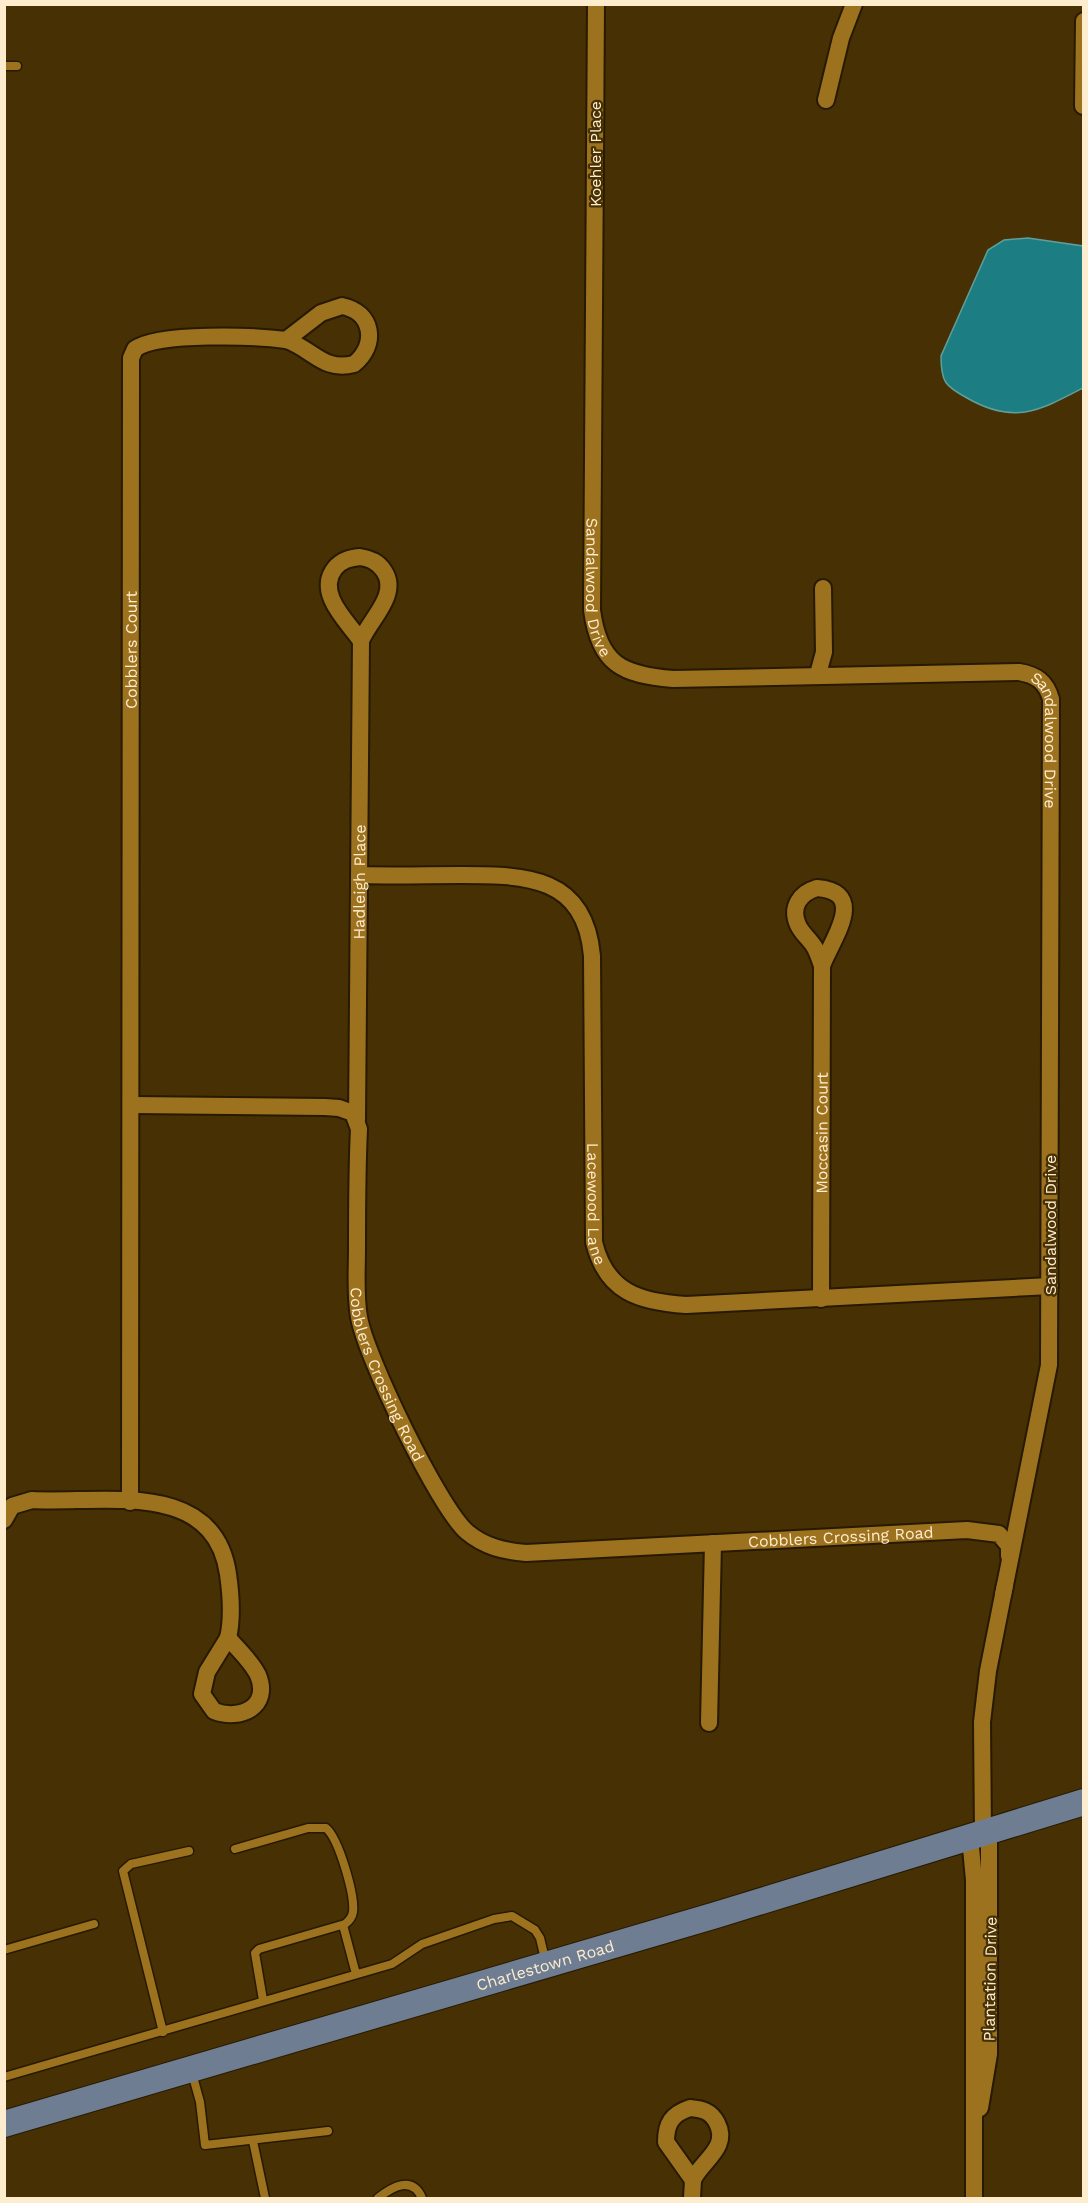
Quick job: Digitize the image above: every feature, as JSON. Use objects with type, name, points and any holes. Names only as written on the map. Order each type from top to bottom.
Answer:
[{"type":"main road","name":"Charlestown Road","points":[[4,2124],[547,1965],[1083,1802]]},
{"type":"street","name":"Koehler Place","points":[[595,303],[596,4]]},
{"type":"street","points":[[826,100],[841,38],[854,4]]},
{"type":"street","points":[[1083,21],[1083,106]]},
{"type":"street","name":"Sandalwood Drive","points":[[595,303],[592,610],[598,642],[606,655],[616,664],[641,676],[672,679],[819,674],[1019,672],[1031,674],[1048,688],[1051,699],[1052,764],[1050,1286],[1046,1385],[1003,1595]]},
{"type":"street","name":"Cobblers Court","points":[[132,1105],[131,358],[135,349],[152,341],[192,338],[286,340],[299,344],[331,366],[343,367],[354,364],[363,357],[369,347],[371,336],[362,315],[353,308],[342,306],[321,313],[286,340]]},
{"type":"street","name":"Hadleigh Place","points":[[357,1120],[361,641],[386,598],[389,586],[387,575],[380,566],[371,559],[360,557],[349,558],[339,564],[329,581],[333,603],[361,641]]},
{"type":"street","points":[[819,674],[824,651],[823,588]]},
{"type":"street","name":"Lacewood Lane","points":[[360,875],[531,878],[559,891],[580,912],[590,939],[592,956],[594,1242],[598,1259],[607,1274],[618,1286],[632,1295],[667,1304],[821,1299],[1050,1286]]},
{"type":"street","name":"Moccasin Court","points":[[821,1299],[822,966]]},
{"type":"street","points":[[130,1502],[132,1105],[339,1108],[353,1113],[357,1120]]},
{"type":"street","name":"Cobblers Crossing Road","points":[[357,1120],[357,1298],[361,1331],[396,1412],[456,1521],[479,1540],[493,1548],[517,1552],[944,1531],[992,1532],[1006,1538],[1009,1546],[1003,1595],[988,1671],[982,1722],[981,1834]]},
{"type":"street","points":[[4,1520],[12,1506],[32,1500],[130,1502],[177,1507],[204,1523],[214,1535],[226,1563],[231,1590],[228,1638],[207,1672],[202,1694],[214,1711],[233,1716],[242,1714],[256,1703],[261,1687],[253,1667],[228,1638]]},
{"type":"street","points":[[710,1723],[713,1544]]},
{"type":"street","name":"Plantation Drive","points":[[975,2199],[974,1880],[981,1834]]},
{"type":"street","points":[[692,2199],[693,2180]]},
{"type":"lane","points":[[4,66],[17,66]]},
{"type":"lane","points":[[236,1849],[308,1828],[326,1827],[339,1851],[351,1891],[352,1914],[343,1925],[259,1948],[254,1959],[263,2000]]},
{"type":"lane","points":[[163,2032],[123,1871],[131,1863],[189,1851]]},
{"type":"lane","points":[[4,2077],[392,1964],[422,1944],[494,1919],[512,1916],[535,1930],[540,1938],[547,1965]]},
{"type":"lane","points":[[4,1950],[94,1924]]},
{"type":"lane","points":[[343,1925],[356,1974]]},
{"type":"lane","points":[[191,2070],[200,2102],[205,2145],[328,2132]]},
{"type":"lane","points":[[253,2141],[265,2199]]},
{"type":"lane","points":[[378,2199],[399,2184],[406,2184],[414,2187],[422,2199]]},
{"type":"water","points":[[1028,238],[1083,246],[1083,388],[1039,408],[1013,413],[984,406],[954,390],[943,378],[941,356],[988,250],[1004,240]]}]
